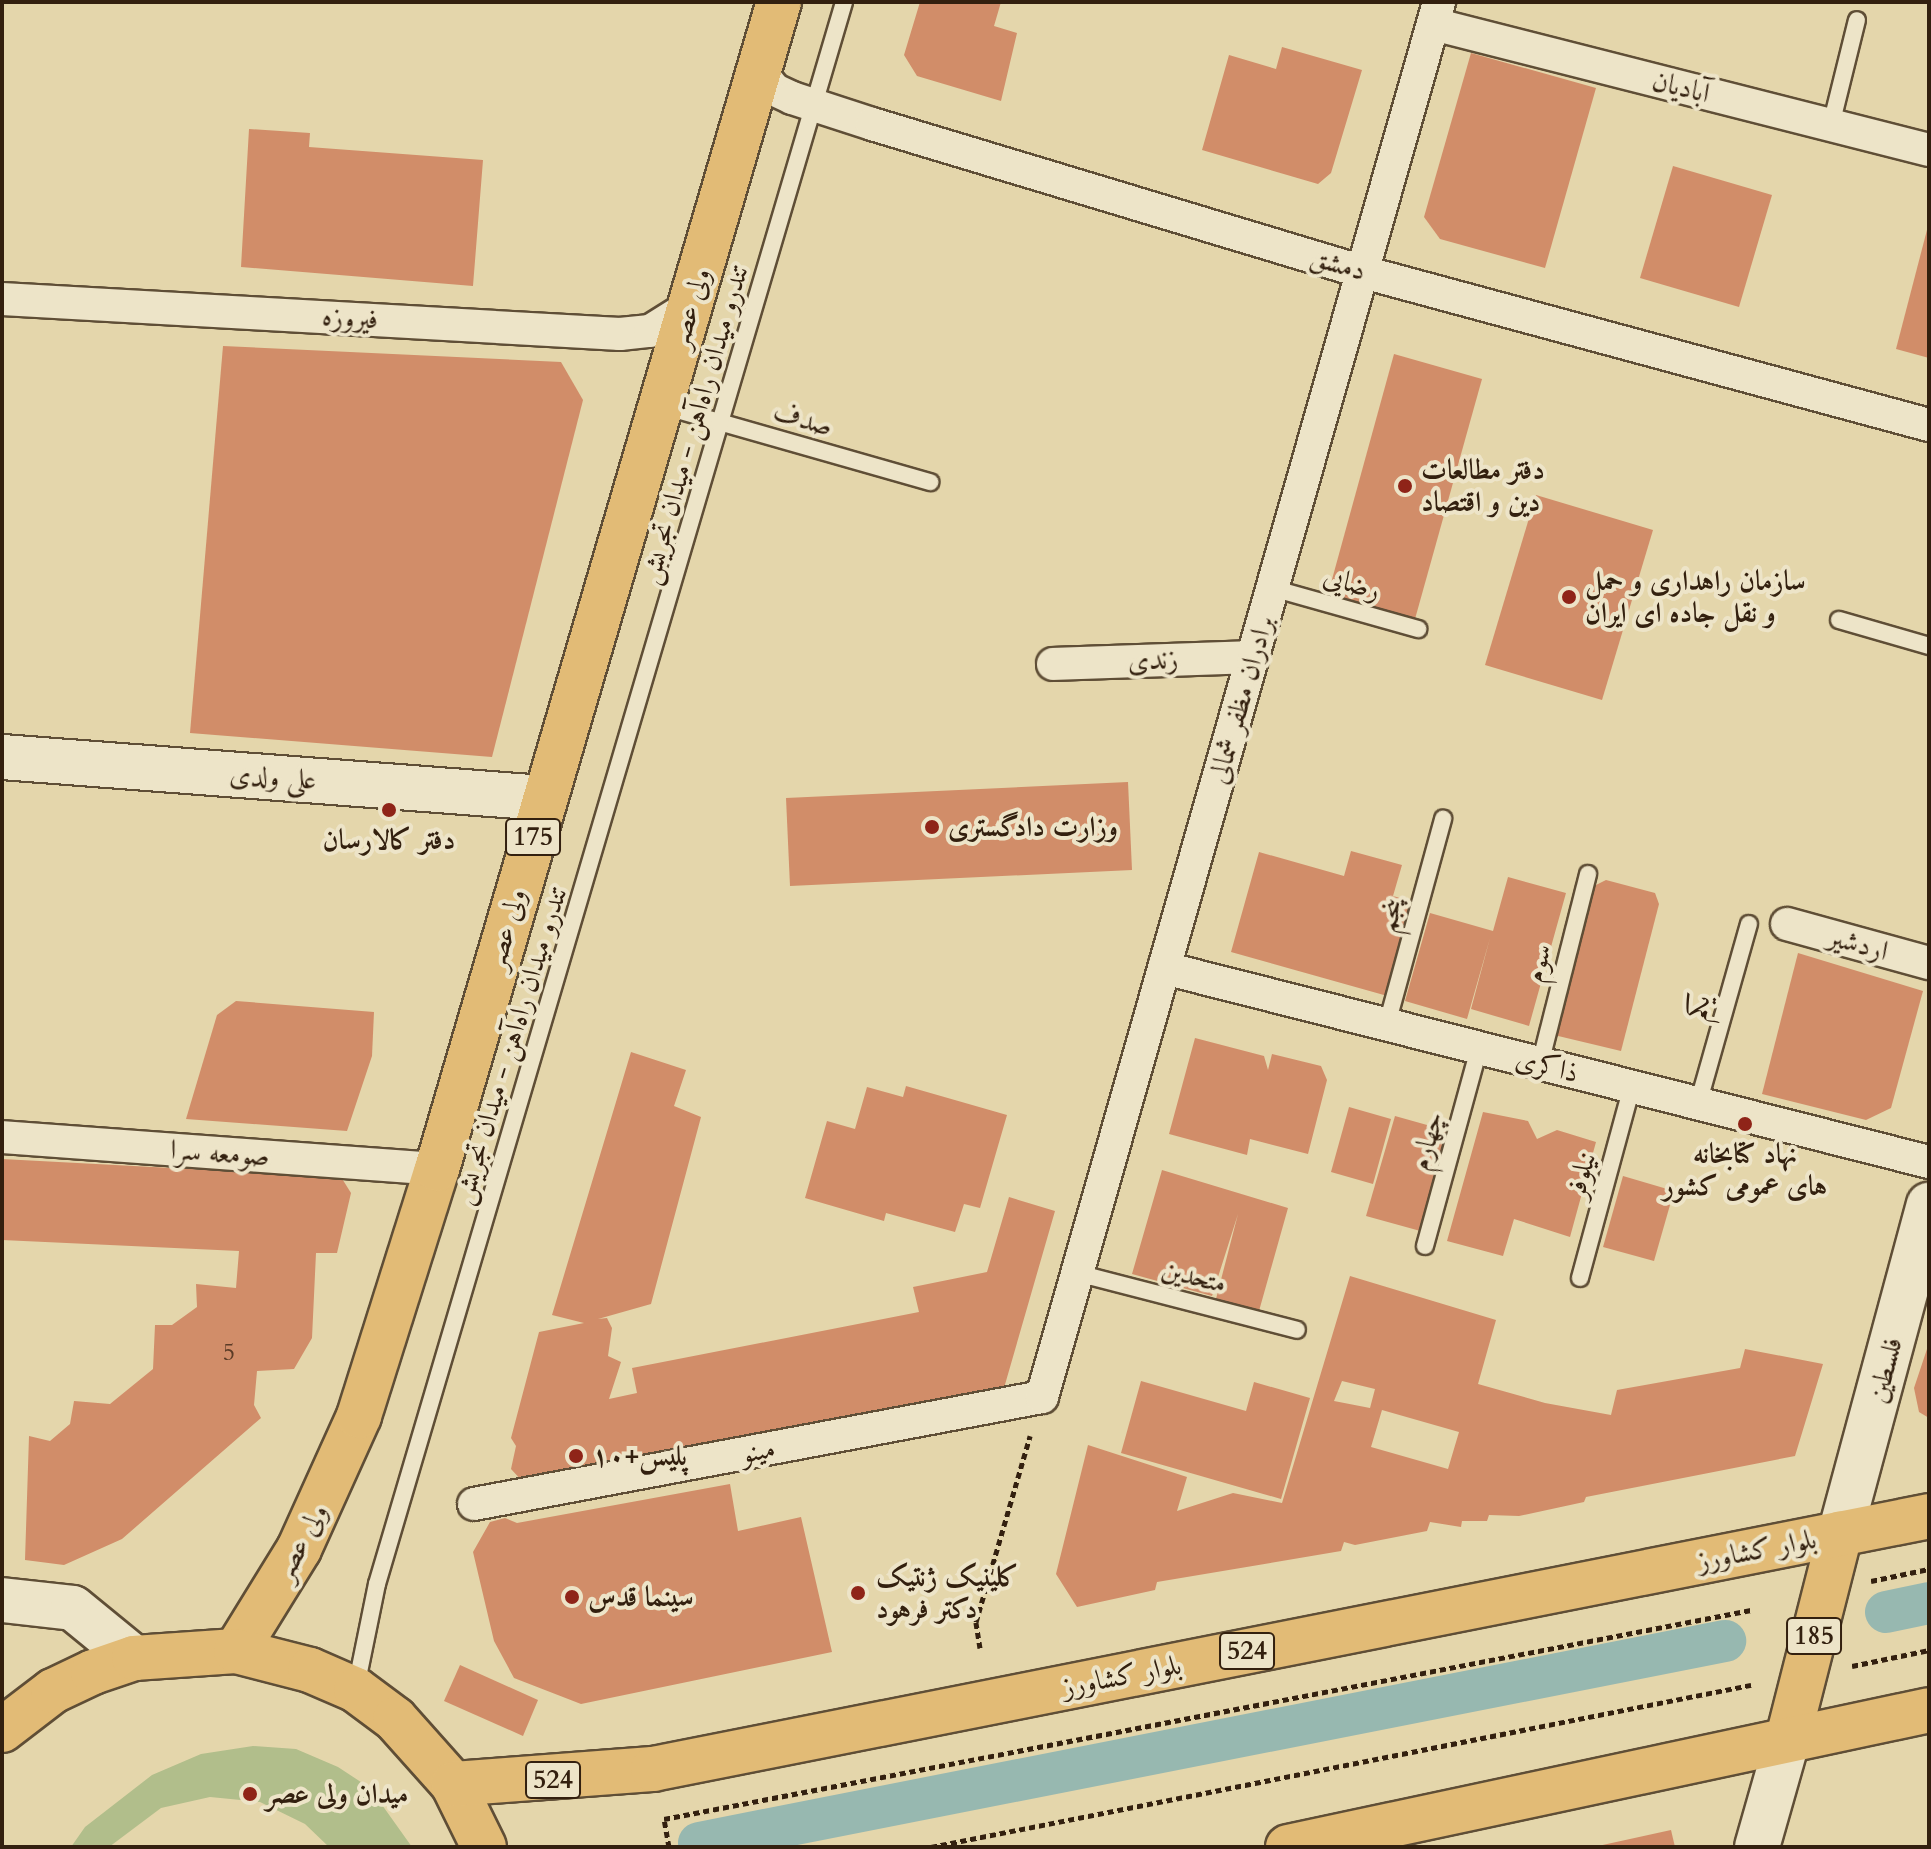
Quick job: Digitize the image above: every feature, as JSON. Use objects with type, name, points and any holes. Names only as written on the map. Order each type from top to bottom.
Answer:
[{"type":"main road","name":"ولی عصر","points":[[236,1651],[299,1549],[348,1448],[437,1169],[544,798],[761,73],[779,2]]},
{"type":"main road","name":"بلوار کشاورز","points":[[453,1784],[653,1769],[1929,1516]]},
{"type":"main road","name":"185","points":[[1788,1738],[1840,1534]]},
{"type":"main road","points":[[2,1730],[53,1691],[134,1658],[236,1651],[310,1670],[356,1690],[395,1719],[453,1784],[484,1847]]},
{"type":"main road","points":[[1288,1847],[1929,1710]]},
{"type":"street","name":"آبادیان","points":[[1436,13],[1929,150]]},
{"type":"street","name":"برادران مظفر شمالی","points":[[1042,1397],[1436,13]]},
{"type":"street","name":"دمشق","points":[[761,73],[775,90],[815,105],[1363,272],[1929,425]]},
{"type":"street","name":"فیروزه","points":[[2,299],[620,334],[650,331],[690,306]]},
{"type":"street","name":"زندی","points":[[1053,664],[1253,657]]},
{"type":"street","name":"علی ولدی","points":[[2,757],[544,798]]},
{"type":"street","name":"اردشیر","points":[[1787,924],[1929,963]]},
{"type":"street","name":"ذاکری","points":[[1164,968],[1929,1162]]},
{"type":"street","name":"صومعه سرا","points":[[2,1137],[437,1169]]},
{"type":"street","name":"فلسطین","points":[[1840,1534],[1928,1211]]},
{"type":"street","name":"مینو","points":[[474,1504],[1042,1397]]},
{"type":"street","points":[[2,1600],[73,1608],[134,1658]]},
{"type":"street","name":"185","points":[[1757,1847],[1788,1738]]},
{"type":"lane","name":"تندرو میدان راه‌آهن - میدان تجریش","points":[[356,1690],[381,1569],[723,423],[844,2]]},
{"type":"lane","points":[[1831,125],[1857,20]]},
{"type":"lane","name":"صدف","points":[[661,405],[930,482]]},
{"type":"lane","name":"رضایی","points":[[1272,588],[1418,629]]},
{"type":"lane","points":[[1839,620],[1929,646]]},
{"type":"lane","name":"پنجم","points":[[1387,1024],[1443,819]]},
{"type":"lane","name":"سوم","points":[[1540,1064],[1588,874]]},
{"type":"lane","name":"یکم","points":[[1698,1104],[1749,924]]},
{"type":"lane","name":"چهارم","points":[[1425,1246],[1479,1049]]},
{"type":"lane","name":"نیلوفر","points":[[1580,1278],[1632,1087]]},
{"type":"lane","name":"متحدین","points":[[1077,1273],[1297,1330]]},
{"type":"path","points":[[980,1648],[976,1622],[1042,1397]]},
{"type":"path","points":[[1862,1582],[1929,1569]]},
{"type":"path","points":[[669,1847],[664,1819],[1751,1610]]},
{"type":"path","points":[[1851,1666],[1929,1650]]},
{"type":"path","points":[[931,1847],[1751,1685]]},
{"type":"green space","name":"میدان ولی عصر","points":[[253,1746],[296,1749],[338,1767],[370,1788],[412,1847],[329,1847],[305,1824],[260,1802],[210,1797],[161,1808],[109,1847],[71,1847],[85,1827],[152,1775],[201,1754]]},
{"type":"building","points":[[920,2],[1001,2],[994,26],[1017,33],[1001,101],[917,76],[904,55]]},
{"type":"building","points":[[1282,47],[1362,70],[1331,173],[1318,184],[1202,150],[1229,55],[1276,69]]},
{"type":"building","points":[[1471,53],[1596,88],[1545,268],[1440,239],[1424,217]]},
{"type":"building","points":[[249,129],[310,133],[309,147],[483,160],[473,286],[241,267]]},
{"type":"building","points":[[1673,166],[1772,195],[1739,307],[1640,278]]},
{"type":"building","points":[[1929,227],[1929,358],[1896,349]]},
{"type":"building","points":[[223,346],[561,362],[583,400],[492,757],[190,733]]},
{"type":"building","name":"دفتر مطالعات دین و اقتصاد","points":[[1394,354],[1482,379],[1415,619],[1328,594]]},
{"type":"building","name":"سازمان راهداری و حمل و نقل جاده ای ایران","points":[[1536,495],[1653,530],[1602,700],[1485,665]]},
{"type":"building","points":[[1128,782],[1132,870],[790,886],[786,798]]},
{"type":"building","points":[[1351,851],[1402,865],[1393,896],[1418,903],[1391,997],[1231,952],[1259,852],[1344,876]]},
{"type":"building","points":[[1508,877],[1566,893],[1529,1026],[1471,1009],[1490,938],[1467,1019],[1405,1001],[1430,913],[1493,931]]},
{"type":"building","points":[[1606,880],[1655,893],[1659,904],[1621,1051],[1554,1035],[1592,887]]},
{"type":"building","points":[[1798,953],[1923,991],[1891,1108],[1866,1120],[1762,1094]]},
{"type":"building","points":[[236,1001],[374,1012],[372,1056],[347,1131],[186,1119],[217,1015]]},
{"type":"building","points":[[1195,1038],[1264,1056],[1268,1070],[1272,1054],[1321,1066],[1327,1080],[1308,1154],[1250,1139],[1247,1155],[1169,1134]]},
{"type":"building","points":[[631,1052],[686,1070],[674,1106],[701,1117],[651,1304],[598,1319],[607,1318],[612,1328],[608,1356],[621,1362],[609,1399],[637,1393],[632,1368],[919,1312],[913,1287],[987,1272],[1009,1197],[1055,1211],[1004,1388],[523,1482],[511,1469],[516,1446],[511,1438],[539,1332],[584,1323],[552,1315]]},
{"type":"building","points":[[906,1086],[1007,1115],[980,1208],[964,1204],[955,1232],[886,1213],[884,1221],[805,1198],[827,1121],[855,1129],[867,1087],[903,1097]]},
{"type":"building","points":[[1349,1107],[1391,1119],[1373,1184],[1331,1172]]},
{"type":"building","points":[[1483,1112],[1528,1121],[1537,1139],[1557,1130],[1596,1142],[1570,1237],[1514,1219],[1503,1256],[1447,1241]]},
{"type":"building","points":[[1395,1116],[1452,1132],[1424,1232],[1366,1216]]},
{"type":"building","points":[[2,1159],[341,1177],[351,1193],[337,1253],[316,1253],[312,1338],[294,1369],[257,1371],[254,1405],[261,1418],[122,1539],[64,1565],[25,1560],[29,1436],[50,1441],[70,1424],[74,1401],[110,1404],[153,1369],[155,1325],[172,1325],[197,1307],[196,1284],[236,1288],[239,1251],[2,1240]]},
{"type":"building","points":[[1162,1170],[1288,1208],[1259,1311],[1216,1299],[1238,1214],[1212,1296],[1132,1274]]},
{"type":"building","points":[[1623,1176],[1674,1191],[1654,1261],[1603,1247]]},
{"type":"building","points":[[1350,1276],[1496,1320],[1478,1384],[1545,1403],[1611,1415],[1617,1390],[1740,1368],[1745,1349],[1823,1364],[1795,1456],[1586,1497],[1584,1502],[1519,1516],[1489,1515],[1487,1521],[1462,1521],[1461,1527],[1430,1522],[1427,1531],[1355,1545],[1344,1542],[1341,1551],[1157,1582],[1155,1590],[1077,1607],[1056,1574],[1088,1445],[1187,1477],[1177,1511],[1233,1493],[1282,1503]],"holes":[[[1342,1381],[1375,1389],[1370,1408],[1334,1401]],[[1382,1410],[1459,1432],[1448,1469],[1371,1447]]]},
{"type":"building","points":[[1928,1346],[1929,1418],[1919,1412],[1914,1388]]},
{"type":"building","points":[[1141,1381],[1246,1411],[1254,1382],[1310,1398],[1281,1499],[1121,1453]]},
{"type":"building","points":[[730,1484],[738,1531],[801,1517],[832,1652],[581,1704],[514,1678],[494,1641],[473,1552],[490,1522],[505,1518],[517,1523]]},
{"type":"building","points":[[460,1665],[538,1700],[523,1736],[444,1701]]},
{"type":"building","points":[[1671,1830],[1675,1847],[1598,1847],[1598,1846]]},
{"type":"waterway","points":[[1886,1612],[1929,1603]]},
{"type":"waterway","points":[[699,1843],[1725,1641]]},
{"type":"place","name":"دفتر مطالعات دین و اقتصاد","points":[[1405,486]]},
{"type":"place","name":"سازمان راهداری و حمل و نقل جاده ای ایران","points":[[1569,597]]},
{"type":"place","name":"دفتر کالارسان","points":[[389,810]]},
{"type":"place","name":"وزارت دادگستری","points":[[932,827]]},
{"type":"place","name":"نهاد کتابخانه های عمومی کشور","points":[[1745,1124]]},
{"type":"place","name":"پلیس+۱۰","points":[[576,1456]]},
{"type":"place","name":"کلینیک ژنتیک دکتر فرهود","points":[[858,1593]]},
{"type":"place","name":"سینما قدس","points":[[572,1597]]},
{"type":"place","name":"میدان ولی عصر","points":[[250,1794]]}]
